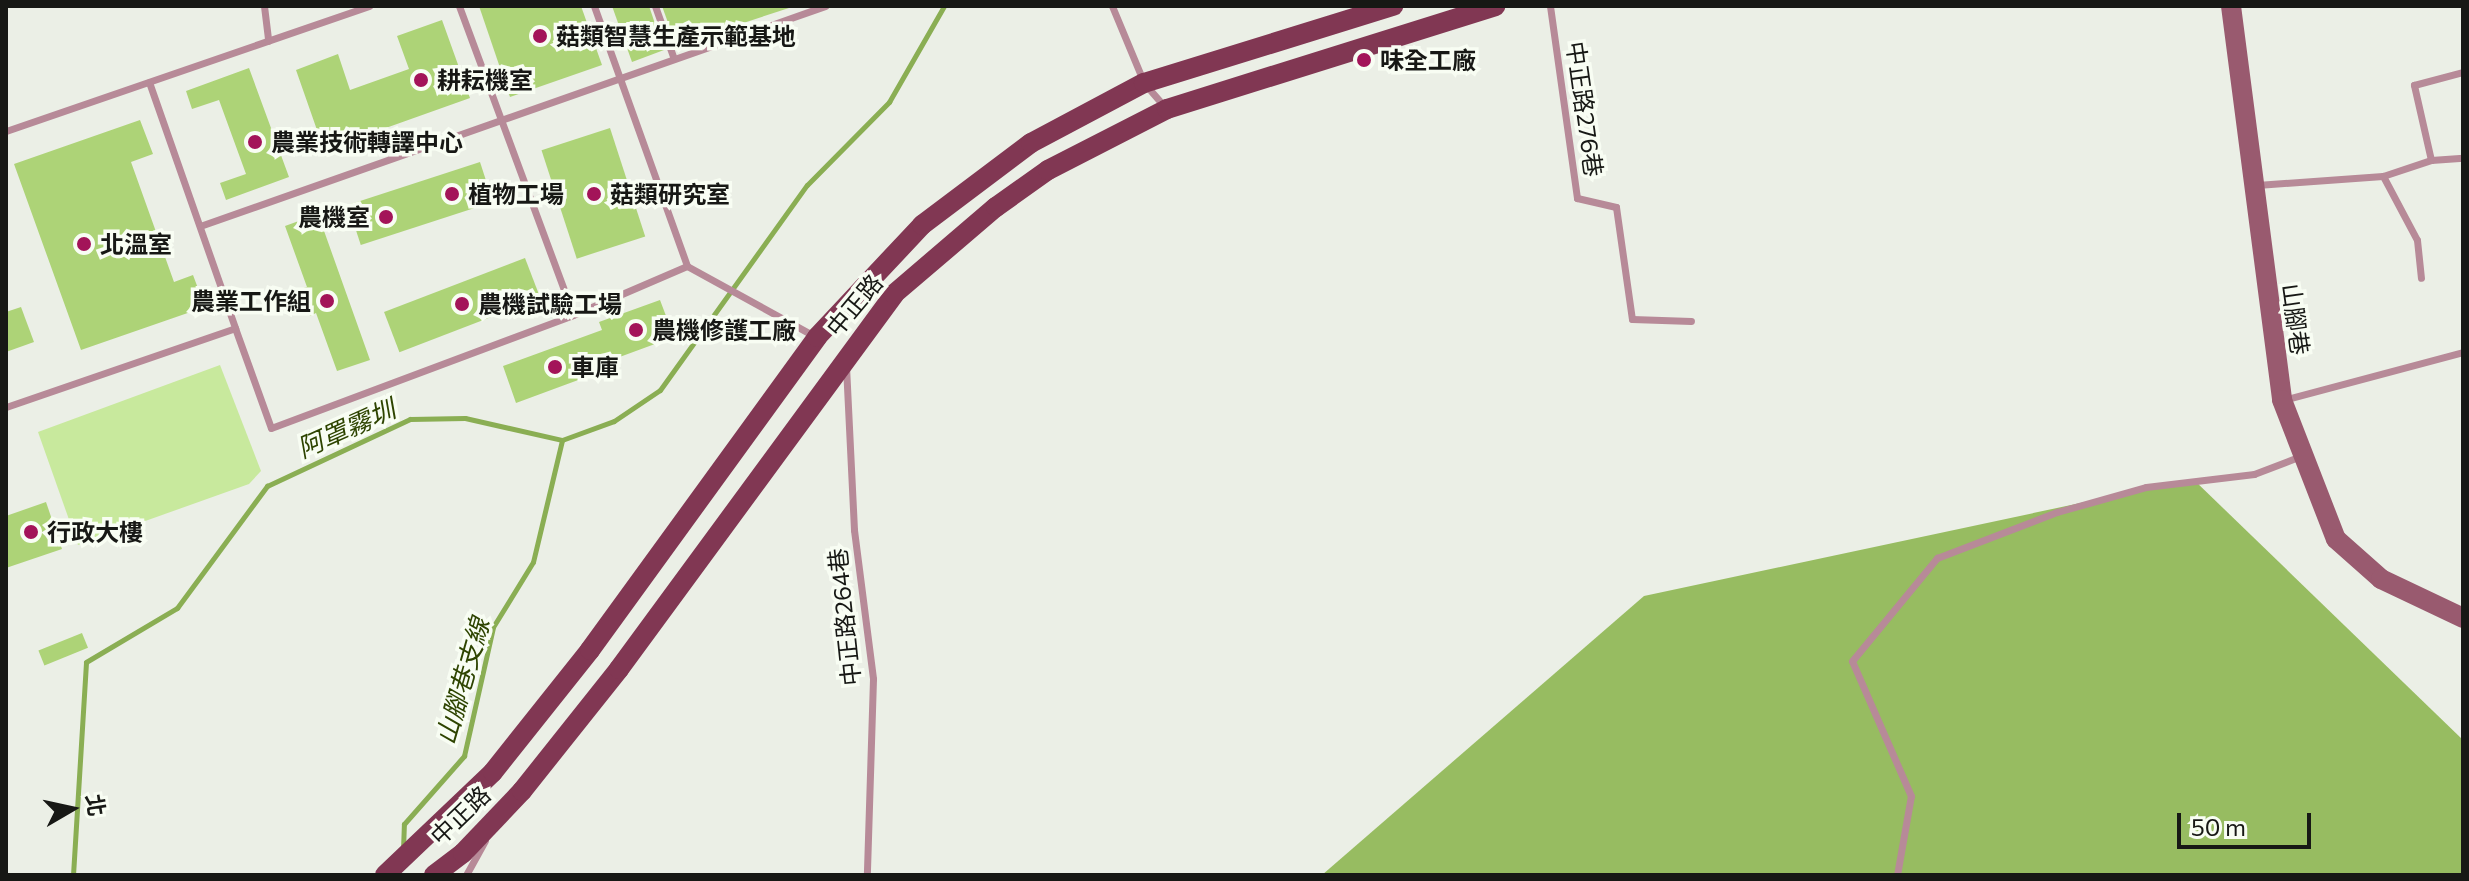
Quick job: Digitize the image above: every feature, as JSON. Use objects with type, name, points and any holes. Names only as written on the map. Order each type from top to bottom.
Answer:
[{"type":"main road","name":"中正路","points":[[385,875],[493,772],[590,650],[817,337],[922,225],[1031,143],[1144,83],[1393,6]]},
{"type":"main road","name":"中正路","points":[[434,875],[463,853],[502,812],[619,669],[894,294],[996,207],[1048,170],[1167,109],[1495,6]]},
{"type":"street","name":"山腳巷","points":[[2231,6],[2282,400],[2303,456],[2336,539],[2381,579],[2463,618]]},
{"type":"lane","points":[[264,6],[268,41]]},
{"type":"lane","points":[[6,131],[369,6]]},
{"type":"lane","points":[[459,6],[573,315]]},
{"type":"lane","points":[[594,6],[687,266],[817,337]]},
{"type":"lane","points":[[655,6],[674,59]]},
{"type":"lane","points":[[200,226],[825,6]]},
{"type":"lane","points":[[1112,6],[1144,83],[1167,109]]},
{"type":"lane","name":"中正路276巷","points":[[1550,6],[1577,198],[1616,207],[1632,319],[1691,321]]},
{"type":"lane","points":[[2431,160],[2414,85],[2463,72]]},
{"type":"lane","points":[[149,82],[271,428],[573,315],[687,266]]},
{"type":"lane","points":[[2254,186],[2383,176],[2431,160],[2463,158]]},
{"type":"lane","points":[[2383,176],[2417,240],[2421,278]]},
{"type":"lane","points":[[6,407],[235,328]]},
{"type":"lane","points":[[2282,400],[2463,352]]},
{"type":"lane","name":"中正路264巷","points":[[846,356],[854,530],[873,679],[867,875]]},
{"type":"lane","points":[[1897,875],[1911,796],[1852,661],[1937,558],[2057,512],[2146,487],[2254,474],[2303,456]]},
{"type":"lane","points":[[466,875],[502,812]]},
{"type":"green space","points":[[220,365],[261,471],[249,484],[78,545],[38,432]]},
{"type":"green space","points":[[2193,479],[2463,740],[2463,875],[1322,875],[1644,596]]},
{"type":"building","name":"菇類智慧生產示範基地","points":[[479,6],[581,6],[602,65],[510,97]]},
{"type":"building","points":[[612,6],[649,6],[664,50],[632,62]]},
{"type":"building","points":[[662,6],[788,6],[789,8],[676,45]]},
{"type":"building","name":"耕耘機室","points":[[442,20],[470,98],[324,150],[296,70],[338,54],[350,90],[409,69],[397,36]]},
{"type":"building","name":"農業技術轉譯中心","points":[[249,68],[289,177],[226,200],[220,183],[246,174],[219,100],[192,109],[186,91]]},
{"type":"building","name":"北溫室","points":[[140,120],[153,154],[131,162],[174,282],[193,275],[205,307],[81,350],[14,164]]},
{"type":"building","name":"菇類研究室","points":[[610,128],[645,236],[577,259],[542,150]]},
{"type":"building","points":[[480,162],[493,202],[361,245],[348,205]]},
{"type":"building","name":"農業工作組","points":[[318,214],[370,360],[337,371],[316,313],[310,316],[300,289],[307,287],[285,226]]},
{"type":"building","name":"農機試驗工場","points":[[525,258],[540,298],[399,352],[384,312]]},
{"type":"building","points":[[660,300],[674,337],[606,362],[608,369],[516,403],[503,366],[602,330],[599,322]]},
{"type":"building","points":[[21,307],[34,342],[6,352],[6,312]]},
{"type":"building","name":"行政大樓","points":[[46,502],[62,549],[6,568],[6,516]]},
{"type":"building","points":[[82,633],[88,648],[44,665],[38,651]]},
{"type":"waterway","name":"阿罩霧圳","points":[[73,875],[86,662],[177,608],[267,486],[410,419],[465,418],[562,440],[614,421],[660,390],[807,185],[889,102],[944,6]]},
{"type":"waterway","name":"山腳巷支線","points":[[403,850],[404,824],[464,756],[493,627],[533,562],[562,440]]},
{"type":"place","name":"菇類智慧生產示範基地","points":[[540,36]]},
{"type":"place","name":"味全工廠","points":[[1364,60]]},
{"type":"place","name":"耕耘機室","points":[[421,80]]},
{"type":"place","name":"農業技術轉譯中心","points":[[255,142]]},
{"type":"place","name":"植物工場","points":[[452,194]]},
{"type":"place","name":"菇類研究室","points":[[594,194]]},
{"type":"place","name":"農機室","points":[[386,217]]},
{"type":"place","name":"北溫室","points":[[84,244]]},
{"type":"place","name":"農業工作組","points":[[327,301]]},
{"type":"place","name":"農機試驗工場","points":[[462,304]]},
{"type":"place","name":"農機修護工廠","points":[[636,330]]},
{"type":"place","name":"車庫","points":[[555,367]]},
{"type":"place","name":"行政大樓","points":[[31,532]]}]
